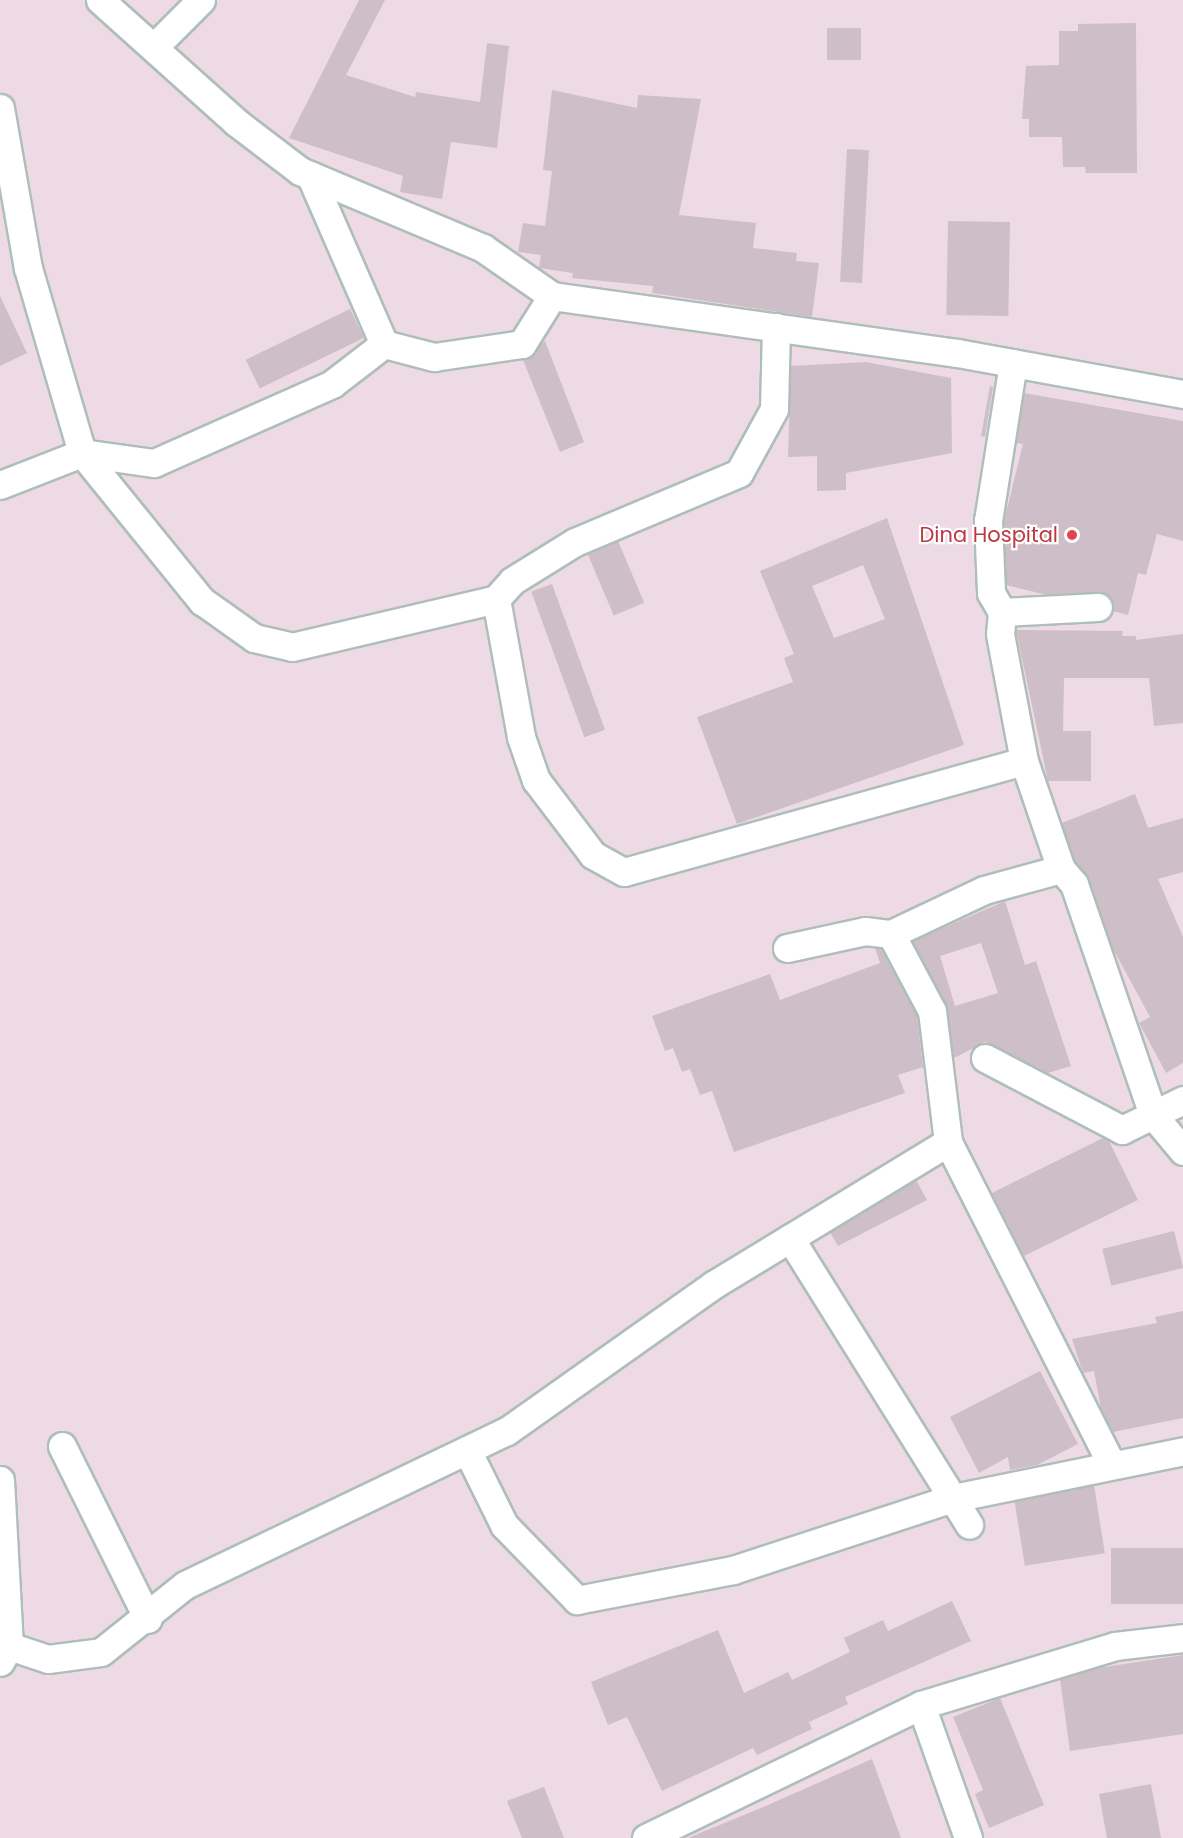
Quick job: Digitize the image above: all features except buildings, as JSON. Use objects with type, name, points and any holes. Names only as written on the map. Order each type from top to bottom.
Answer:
[{"type":"street","points":[[100,0],[155,46],[237,123],[310,175],[483,248],[552,296],[1013,363],[1183,394]]},
{"type":"street","points":[[155,46],[201,0]]},
{"type":"street","points":[[0,108],[28,268],[82,453],[202,601],[254,638],[292,647],[496,599],[512,581],[575,542],[739,473],[774,409],[776,327]]},
{"type":"street","points":[[310,175],[384,344]]},
{"type":"street","points":[[384,344],[434,357],[522,344],[552,296]]},
{"type":"street","points":[[0,485],[82,453],[153,463],[332,384],[384,344]]},
{"type":"street","points":[[1013,363],[988,520],[991,593],[1002,612],[1000,634],[1024,761],[1061,869],[1074,884],[1153,1115],[1183,1151]]},
{"type":"street","points":[[496,599],[521,737],[536,780],[593,855],[624,872],[1024,761]]},
{"type":"street","points":[[1002,612],[1098,607]]},
{"type":"street","points":[[787,948],[865,931],[891,934],[984,890],[1061,869]]},
{"type":"street","points":[[891,934],[932,1011],[948,1142],[1112,1465]]},
{"type":"street","points":[[985,1058],[1122,1130],[1183,1100]]},
{"type":"street","points":[[0,1480],[5,1654],[48,1659],[100,1652],[148,1619],[185,1585],[507,1431],[712,1285],[948,1142]]},
{"type":"street","points":[[790,1238],[969,1525]]},
{"type":"street","points":[[63,1446],[148,1619]]},
{"type":"street","points":[[467,1450],[504,1525],[577,1600],[733,1570],[953,1498],[1183,1451]]},
{"type":"street","points":[[649,1837],[921,1705],[1115,1646],[1183,1638]]},
{"type":"street","points":[[921,1705],[968,1838]]},
{"type":"place","name":"Dina Hospital","points":[[1072,535]]}]
